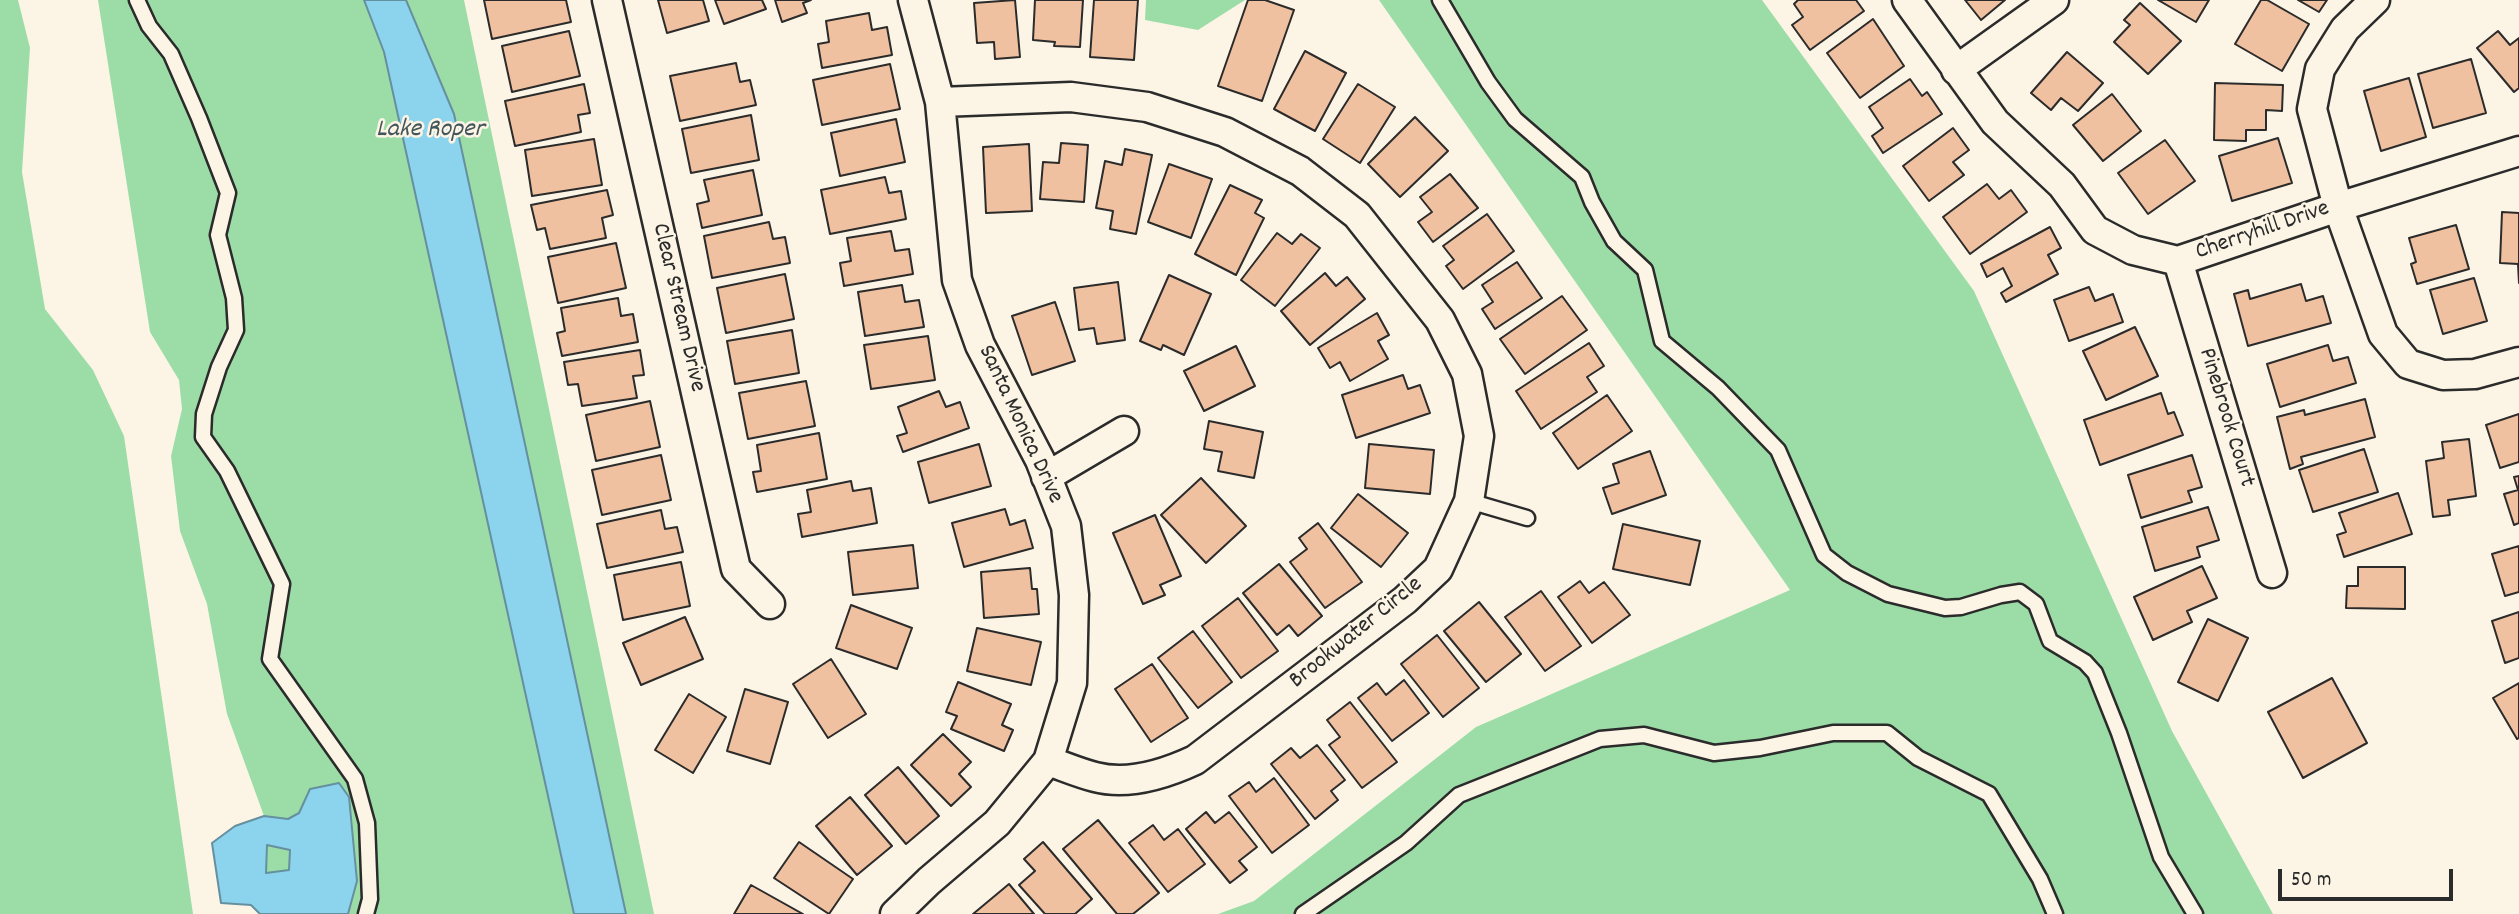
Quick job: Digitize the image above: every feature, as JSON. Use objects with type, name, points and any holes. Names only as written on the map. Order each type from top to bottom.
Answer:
[{"type":"street","name":"Clear Stream Drive","points":[[607,0],[736,569],[770,604]]},
{"type":"street","name":"Santa Monica Drive","points":[[895,914],[997,823],[1048,761],[1072,682],[1074,594],[1066,526],[1046,477],[981,345],[957,279],[940,102],[913,0]]},
{"type":"street","name":"Cherryhill Drive","points":[[1907,0],[1995,122],[2062,184],[2095,230],[2133,250],[2178,261],[2337,207],[2519,151]]},
{"type":"street","points":[[1956,70],[2054,0]]},
{"type":"street","points":[[2375,0],[2346,29],[2320,69],[2312,109],[2337,207],[2383,334],[2408,364],[2443,375],[2475,374],[2519,362]]},
{"type":"street","name":"Brookwater Circle","points":[[940,102],[1071,97],[1147,107],[1225,132],[1300,171],[1357,215],[1440,320],[1467,374],[1479,436],[1469,500],[1438,569],[1405,600],[1195,760],[1168,773],[1129,780],[1097,778],[1048,761]]},
{"type":"street","name":"Pinebrook Court","points":[[2178,261],[2272,573]]},
{"type":"street","points":[[1046,477],[1124,431]]},
{"type":"lane","points":[[137,0],[149,26],[171,54],[228,193],[218,235],[234,298],[236,330],[219,367],[204,414],[203,437],[227,471],[282,584],[270,659],[355,779],[367,823],[370,899],[366,914]]},
{"type":"lane","points":[[1440,0],[1488,82],[1515,119],[1582,177],[1592,202],[1614,241],[1645,270],[1662,341],[1718,388],[1778,450],[1824,555],[1847,573],[1888,594],[1945,608],[1961,607],[2020,592],[2036,604],[2049,641],[2085,662],[2095,673],[2119,733],[2161,858],[2195,914]]},
{"type":"lane","points":[[1469,500],[1527,518]]},
{"type":"lane","points":[[1303,914],[1406,843],[1458,795],[1600,739],[1644,735],[1714,753],[1760,748],[1833,733],[1886,733],[1918,758],[1989,794],[2040,879],[2055,914]]},
{"type":"green space","points":[[0,0],[18,0],[30,48],[22,172],[45,309],[93,370],[124,436],[193,914],[0,914]]},
{"type":"green space","points":[[98,0],[464,0],[654,914],[260,914],[251,905],[221,903],[212,843],[235,826],[264,816],[227,714],[207,604],[180,531],[171,456],[182,409],[179,380],[150,332]]},
{"type":"green space","points":[[1146,0],[1245,0],[1198,30],[1145,20]]},
{"type":"green space","points":[[1379,0],[1762,0],[1974,291],[2172,731],[2273,914],[1218,914],[1254,901],[1476,727],[1790,590]]},
{"type":"water","name":"Lake Roper","points":[[364,0],[406,0],[454,114],[626,914],[574,914],[384,52]]},
{"type":"water","points":[[339,783],[349,797],[357,881],[348,914],[260,914],[251,905],[221,903],[212,843],[235,826],[264,816],[288,819],[299,813],[310,789]],"holes":[[[267,845],[290,850],[289,870],[266,873]]]},
{"type":"building","points":[[484,0],[566,0],[571,22],[492,39]]},
{"type":"building","points":[[658,0],[703,0],[709,21],[667,33]]},
{"type":"building","points":[[715,0],[762,0],[766,9],[724,24]]},
{"type":"building","points":[[775,0],[811,0],[803,3],[807,13],[782,22]]},
{"type":"building","points":[[1015,0],[1020,57],[995,59],[994,42],[977,43],[974,3]]},
{"type":"building","points":[[1035,0],[1083,0],[1080,47],[1054,46],[1055,42],[1033,40]]},
{"type":"building","points":[[1094,0],[1138,0],[1134,60],[1090,57]]},
{"type":"building","points":[[1248,0],[1265,0],[1294,10],[1262,101],[1218,86]]},
{"type":"building","points":[[1798,0],[1856,0],[1864,11],[1810,50],[1792,25],[1803,17],[1794,4]]},
{"type":"building","points":[[1965,0],[2005,0],[1981,20]]},
{"type":"building","points":[[2158,0],[2209,0],[2196,22]]},
{"type":"building","points":[[2261,0],[2267,0],[2309,24],[2282,71],[2235,44]]},
{"type":"building","points":[[2298,0],[2327,0],[2319,12]]},
{"type":"building","points":[[2140,3],[2181,41],[2148,74],[2114,42],[2130,25],[2124,20]]},
{"type":"building","points":[[869,13],[872,30],[887,27],[892,55],[822,68],[818,44],[829,42],[826,21]]},
{"type":"building","points":[[1873,19],[1904,66],[1860,98],[1827,53]]},
{"type":"building","points":[[569,31],[580,76],[512,92],[502,46]]},
{"type":"building","points":[[2498,31],[2510,45],[2519,38],[2519,88],[2514,92],[2477,48]]},
{"type":"building","points":[[1305,51],[1346,73],[1315,131],[1274,109]]},
{"type":"building","points":[[2067,52],[2103,83],[2078,111],[2061,98],[2051,110],[2031,93]]},
{"type":"building","points":[[2471,59],[2486,113],[2433,128],[2418,74]]},
{"type":"building","points":[[736,63],[740,82],[750,80],[756,105],[680,121],[670,76]]},
{"type":"building","points":[[890,64],[900,109],[822,125],[813,80]]},
{"type":"building","points":[[2409,78],[2426,137],[2381,151],[2364,91]]},
{"type":"building","points":[[1910,79],[1922,96],[1927,92],[1942,114],[1883,153],[1872,136],[1883,128],[1869,107]]},
{"type":"building","points":[[2215,83],[2283,85],[2282,111],[2266,110],[2266,130],[2246,130],[2246,141],[2214,140]]},
{"type":"building","points":[[584,84],[590,113],[578,115],[581,132],[515,146],[505,101]]},
{"type":"building","points":[[1358,84],[1395,107],[1360,163],[1323,139]]},
{"type":"building","points":[[2112,94],[2141,131],[2103,161],[2073,125]]},
{"type":"building","points":[[751,115],[759,160],[691,173],[682,129]]},
{"type":"building","points":[[1415,117],[1448,151],[1400,197],[1368,164]]},
{"type":"building","points":[[896,119],[905,162],[840,176],[831,133]]},
{"type":"building","points":[[1953,128],[1969,150],[1953,162],[1964,175],[1929,201],[1903,166]]},
{"type":"building","points":[[2278,138],[2292,183],[2232,201],[2219,156]]},
{"type":"building","points":[[594,139],[602,185],[532,196],[525,150]]},
{"type":"building","points":[[2165,140],[2195,181],[2148,214],[2118,173]]},
{"type":"building","points":[[1061,143],[1088,145],[1084,202],[1040,199],[1043,162],[1059,163]]},
{"type":"building","points":[[1029,144],[1032,211],[986,213],[983,147]]},
{"type":"building","points":[[1125,149],[1152,155],[1136,234],[1110,229],[1113,211],[1096,208],[1105,161],[1122,165]]},
{"type":"building","points":[[1169,164],[1212,179],[1191,238],[1148,222]]},
{"type":"building","points":[[753,170],[762,215],[702,228],[697,204],[709,201],[704,180]]},
{"type":"building","points":[[1450,174],[1478,208],[1433,242],[1418,222],[1432,212],[1420,197]]},
{"type":"building","points":[[885,177],[889,193],[901,191],[906,219],[830,234],[821,190]]},
{"type":"building","points":[[1987,184],[1999,199],[2011,190],[2027,212],[1970,254],[1943,217]]},
{"type":"building","points":[[1230,185],[1262,200],[1255,213],[1264,218],[1236,275],[1195,254]]},
{"type":"building","points":[[607,190],[613,215],[602,218],[606,238],[550,249],[545,228],[537,230],[531,205]]},
{"type":"building","points":[[2502,212],[2519,213],[2519,283],[2518,264],[2500,263]]},
{"type":"building","points":[[1487,214],[1514,251],[1463,289],[1446,266],[1454,260],[1443,246]]},
{"type":"building","points":[[769,222],[773,239],[785,237],[790,263],[712,278],[704,236]]},
{"type":"building","points":[[2456,225],[2469,269],[2417,284],[2411,264],[2416,262],[2409,238]]},
{"type":"building","points":[[2050,227],[2061,248],[2048,255],[2058,274],[2006,302],[2001,293],[2012,286],[2003,268],[1987,277],[1981,264]]},
{"type":"building","points":[[891,231],[895,251],[909,249],[913,274],[844,286],[840,263],[851,261],[847,238]]},
{"type":"building","points":[[1277,233],[1292,244],[1301,234],[1320,248],[1275,306],[1241,280]]},
{"type":"building","points":[[616,243],[626,288],[558,303],[548,257]]},
{"type":"building","points":[[1517,262],[1542,298],[1495,329],[1482,309],[1493,302],[1482,285]]},
{"type":"building","points":[[1325,273],[1336,286],[1347,277],[1365,299],[1310,345],[1281,311]]},
{"type":"building","points":[[785,274],[794,319],[726,333],[717,288]]},
{"type":"building","points":[[1169,275],[1211,294],[1184,355],[1163,345],[1161,350],[1140,341]]},
{"type":"building","points":[[2474,278],[2487,321],[2443,334],[2430,290]]},
{"type":"building","points":[[1118,282],[1125,340],[1097,344],[1094,328],[1079,330],[1074,288]]},
{"type":"building","points":[[2301,284],[2306,301],[2323,296],[2331,323],[2248,346],[2234,294],[2248,290],[2250,299]]},
{"type":"building","points":[[902,285],[905,302],[919,300],[924,327],[865,336],[858,292]]},
{"type":"building","points":[[2089,287],[2095,301],[2113,294],[2123,322],[2069,341],[2054,300]]},
{"type":"building","points":[[1562,296],[1587,330],[1525,374],[1500,339]]},
{"type":"building","points":[[618,298],[621,316],[633,314],[638,342],[562,356],[557,333],[565,331],[561,308]]},
{"type":"building","points":[[1055,302],[1075,361],[1032,375],[1012,316]]},
{"type":"building","points":[[1377,313],[1389,335],[1378,341],[1388,359],[1350,381],[1340,362],[1330,368],[1318,348]]},
{"type":"building","points":[[2135,327],[2158,376],[2106,400],[2083,351]]},
{"type":"building","points":[[792,330],[799,373],[735,384],[727,341]]},
{"type":"building","points":[[928,336],[935,380],[871,389],[864,345]]},
{"type":"building","points":[[1589,343],[1604,366],[1587,377],[1597,392],[1541,429],[1516,391]]},
{"type":"building","points":[[2328,345],[2333,361],[2348,357],[2356,383],[2280,407],[2267,364]]},
{"type":"building","points":[[1236,346],[1255,386],[1204,411],[1184,371]]},
{"type":"building","points":[[640,350],[644,375],[633,376],[637,398],[582,406],[578,384],[568,385],[564,362]]},
{"type":"building","points":[[1403,375],[1408,389],[1420,385],[1430,413],[1356,438],[1342,395]]},
{"type":"building","points":[[806,381],[815,426],[748,439],[739,393]]},
{"type":"building","points":[[939,391],[946,407],[960,402],[969,428],[903,452],[897,436],[907,433],[898,407]]},
{"type":"building","points":[[2161,393],[2168,414],[2174,412],[2183,435],[2100,465],[2084,420]]},
{"type":"building","points":[[1607,395],[1632,431],[1578,469],[1553,433]]},
{"type":"building","points":[[2365,399],[2375,437],[2301,457],[2303,464],[2290,469],[2277,417],[2304,410],[2305,415]]},
{"type":"building","points":[[650,401],[660,447],[596,461],[586,415]]},
{"type":"building","points":[[2519,414],[2519,462],[2500,468],[2486,425]]},
{"type":"building","points":[[1209,421],[1263,432],[1254,478],[1218,471],[1222,452],[1204,449]]},
{"type":"building","points":[[819,433],[827,479],[757,492],[753,472],[761,471],[757,445]]},
{"type":"building","points":[[2469,439],[2476,496],[2448,500],[2450,515],[2433,517],[2426,461],[2444,458],[2442,442]]},
{"type":"building","points":[[979,444],[991,486],[929,503],[918,462]]},
{"type":"building","points":[[1369,444],[1434,450],[1430,494],[1365,488]]},
{"type":"building","points":[[2364,449],[2378,492],[2313,512],[2299,470]]},
{"type":"building","points":[[1650,451],[1666,495],[1612,514],[1603,488],[1619,483],[1613,464]]},
{"type":"building","points":[[661,455],[671,500],[602,515],[592,470]]},
{"type":"building","points":[[2192,455],[2202,487],[2188,491],[2192,502],[2141,518],[2128,475]]},
{"type":"building","points":[[2519,476],[2519,523],[2514,525],[2504,494],[2518,490],[2514,477]]},
{"type":"building","points":[[1201,478],[1246,526],[1206,563],[1161,515]]},
{"type":"building","points":[[851,481],[853,491],[871,488],[877,523],[802,537],[798,514],[811,512],[807,490]]},
{"type":"building","points":[[2398,493],[2412,534],[2344,557],[2337,535],[2346,532],[2339,513]]},
{"type":"building","points":[[1358,494],[1408,533],[1381,567],[1331,528]]},
{"type":"building","points":[[2208,507],[2219,540],[2197,547],[2200,557],[2155,571],[2142,527]]},
{"type":"building","points":[[1005,509],[1010,525],[1025,520],[1033,548],[964,567],[952,523]]},
{"type":"building","points":[[661,510],[665,529],[677,527],[683,552],[607,568],[597,524]]},
{"type":"building","points":[[1155,515],[1181,576],[1160,585],[1165,595],[1143,604],[1113,533]]},
{"type":"building","points":[[1318,523],[1362,582],[1325,608],[1290,562],[1307,549],[1299,538]]},
{"type":"building","points":[[1623,524],[1700,541],[1690,585],[1613,569]]},
{"type":"building","points":[[913,545],[918,588],[853,595],[848,552]]},
{"type":"building","points":[[2519,546],[2519,592],[2505,596],[2492,554]]},
{"type":"building","points":[[681,562],[690,606],[623,620],[614,575]]},
{"type":"building","points":[[1279,564],[1322,616],[1298,636],[1289,625],[1277,635],[1243,593]]},
{"type":"building","points":[[2202,566],[2217,598],[2187,611],[2192,622],[2153,640],[2134,597]]},
{"type":"building","points":[[2358,567],[2405,567],[2405,609],[2346,608],[2347,586],[2358,586]]},
{"type":"building","points":[[1030,568],[1032,589],[1037,589],[1039,614],[984,618],[981,572]]},
{"type":"building","points":[[1580,581],[1589,593],[1604,582],[1630,615],[1592,643],[1558,597]]},
{"type":"building","points":[[1541,591],[1581,646],[1545,671],[1505,617]]},
{"type":"building","points":[[1238,598],[1278,651],[1241,678],[1202,626]]},
{"type":"building","points":[[1479,602],[1521,654],[1486,682],[1444,631]]},
{"type":"building","points":[[851,605],[912,628],[897,669],[836,648]]},
{"type":"building","points":[[2519,612],[2519,658],[2505,663],[2492,621]]},
{"type":"building","points":[[685,617],[703,659],[641,685],[623,643]]},
{"type":"building","points":[[2208,619],[2248,638],[2218,701],[2178,682]]},
{"type":"building","points":[[977,628],[1041,642],[1031,685],[967,671]]},
{"type":"building","points":[[1193,631],[1232,682],[1198,708],[1158,658]]},
{"type":"building","points":[[1437,635],[1479,688],[1443,717],[1401,664]]},
{"type":"building","points":[[831,659],[866,714],[828,738],[793,684]]},
{"type":"building","points":[[1152,664],[1188,718],[1151,742],[1115,689]]},
{"type":"building","points":[[2332,678],[2367,743],[2303,778],[2268,712]]},
{"type":"building","points":[[1404,680],[1429,713],[1392,741],[1358,698],[1377,683],[1386,695]]},
{"type":"building","points":[[958,682],[1011,704],[1002,725],[1013,730],[1004,751],[951,729],[957,716],[946,712]]},
{"type":"building","points":[[2519,683],[2519,738],[2517,739],[2493,698]]},
{"type":"building","points":[[745,689],[788,702],[770,764],[727,751]]},
{"type":"building","points":[[689,694],[726,717],[693,773],[655,750]]},
{"type":"building","points":[[1350,702],[1397,762],[1362,788],[1329,745],[1340,737],[1327,720]]},
{"type":"building","points":[[943,734],[971,762],[959,774],[971,787],[951,806],[911,765]]},
{"type":"building","points":[[1317,745],[1345,780],[1331,791],[1338,800],[1315,819],[1271,764],[1291,748],[1300,758]]},
{"type":"building","points":[[898,767],[939,816],[906,844],[865,795]]},
{"type":"building","points":[[1274,778],[1309,825],[1272,853],[1229,796],[1249,782],[1256,792]]},
{"type":"building","points":[[850,797],[892,846],[857,875],[816,826]]},
{"type":"building","points":[[1206,812],[1215,823],[1229,812],[1257,847],[1239,861],[1247,870],[1230,883],[1186,829]]},
{"type":"building","points":[[1098,820],[1159,893],[1133,914],[1117,914],[1063,849]]},
{"type":"building","points":[[1153,825],[1164,840],[1178,829],[1205,864],[1168,892],[1129,843]]},
{"type":"building","points":[[799,842],[853,879],[829,914],[774,878]]},
{"type":"building","points":[[1043,842],[1092,899],[1075,914],[1045,914],[1019,885],[1035,871],[1024,859]]},
{"type":"building","points":[[1009,884],[1034,914],[973,914]]},
{"type":"building","points":[[751,885],[803,914],[734,914]]}]
